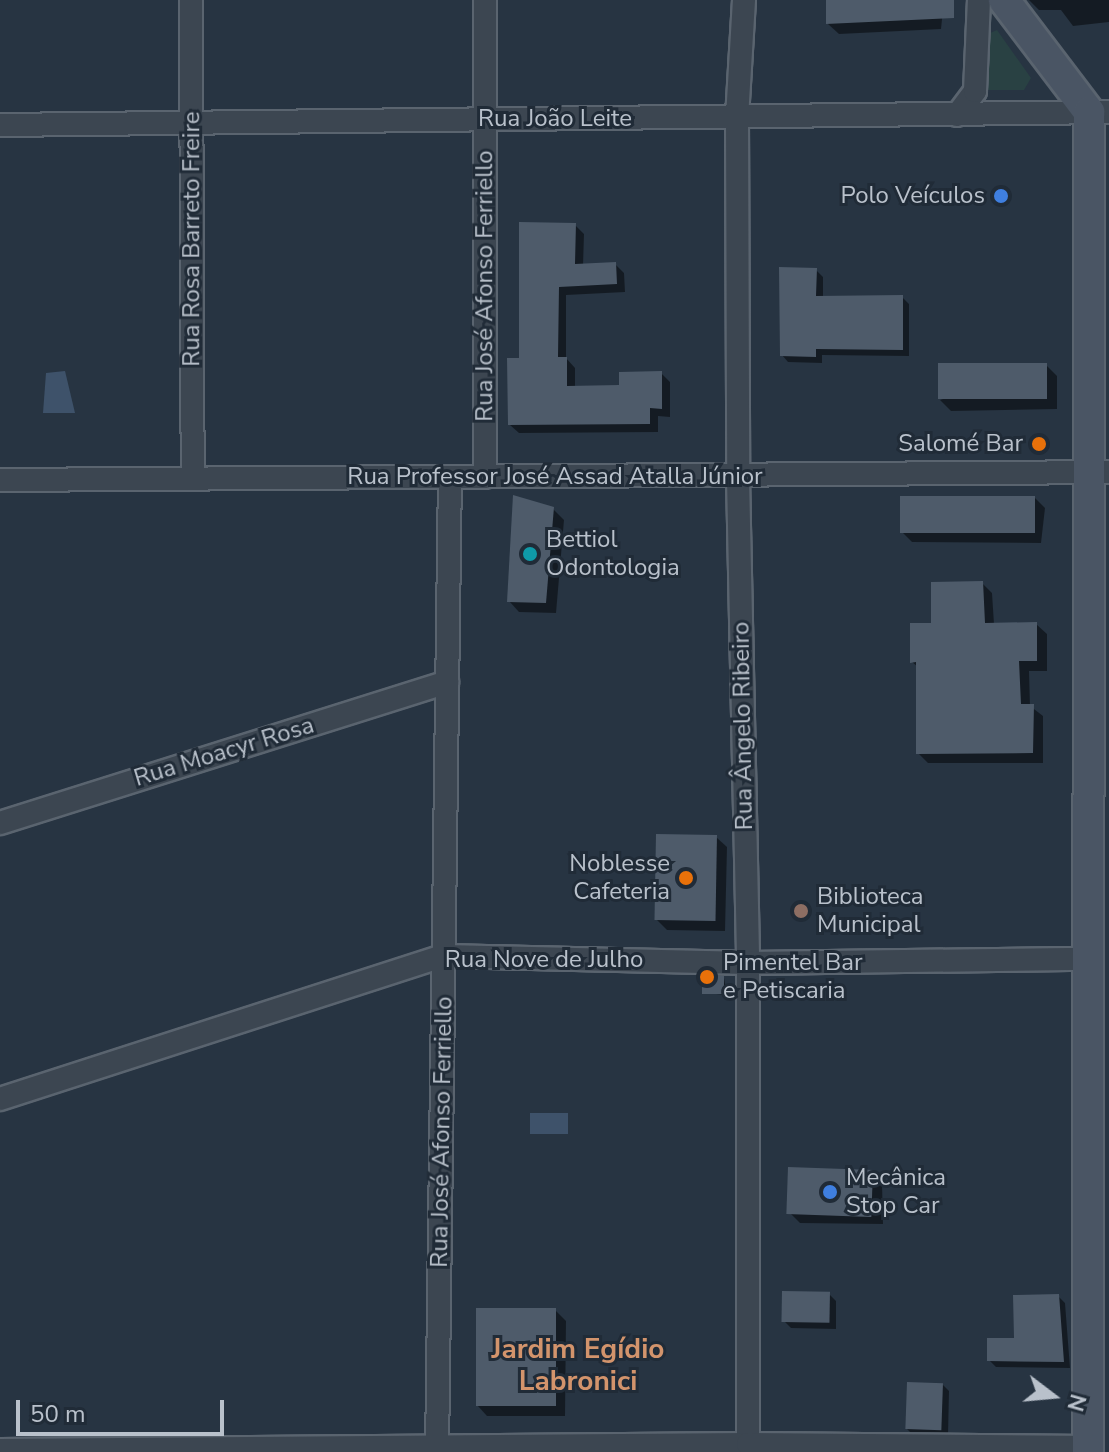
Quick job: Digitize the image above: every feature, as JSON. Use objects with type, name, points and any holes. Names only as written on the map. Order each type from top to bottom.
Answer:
[{"type":"main road","points":[[1004,0],[1099,112],[1099,959],[1095,1449]]},
{"type":"street","name":"Rua Rosa Barreto Freire","points":[[191,0],[193,478]]},
{"type":"street","name":"Rua José Afonso Ferriello","points":[[485,0],[485,477]]},
{"type":"street","name":"Rua Ângelo Ribeiro","points":[[744,0],[737,118],[738,477],[748,963],[748,1448]]},
{"type":"street","points":[[957,115],[975,91],[979,0]]},
{"type":"street","name":"Rua João Leite","points":[[0,125],[1099,112]]},
{"type":"street","name":"Rua Professor José Assad Atalla Júnior","points":[[0,480],[1099,472]]},
{"type":"street","name":"Rua José Afonso Ferriello","points":[[437,1449],[450,477]]},
{"type":"street","name":"Rua Moacyr Rosa","points":[[0,823],[447,682]]},
{"type":"street","name":"Rua Nove de Julho","points":[[0,1099],[444,956],[748,963],[1099,959]]},
{"type":"street","points":[[0,1450],[1095,1449]]},
{"type":"green space","points":[[997,30],[1031,78],[1024,90],[984,90],[988,34]]},
{"type":"water","points":[[65,371],[75,413],[43,413],[46,373]]},
{"type":"water","points":[[530,1113],[568,1113],[568,1134],[530,1134]]},
{"type":"building","points":[[826,0],[954,0],[954,18],[826,24]]},
{"type":"building","points":[[519,222],[576,223],[575,264],[616,262],[617,284],[559,287],[558,357],[567,357],[567,386],[619,385],[619,372],[662,371],[662,409],[650,408],[650,424],[508,425],[507,358],[519,358]]},
{"type":"building","points":[[779,267],[817,268],[816,296],[903,295],[903,350],[816,349],[816,357],[780,356]]},
{"type":"building","points":[[938,363],[1047,363],[1047,399],[938,399]]},
{"type":"building","name":"Bettiol Odontologia","points":[[513,495],[554,507],[546,603],[507,602]]},
{"type":"building","points":[[900,496],[1035,496],[1035,533],[900,533]]},
{"type":"building","points":[[983,581],[985,623],[1037,622],[1037,661],[1019,661],[1021,704],[1034,704],[1033,753],[916,754],[916,662],[910,663],[910,623],[931,623],[931,582]]},
{"type":"building","name":"Noblesse Cafeteria","points":[[656,834],[717,835],[715,921],[654,920]]},
{"type":"building","points":[[702,976],[724,976],[724,994],[702,994]]},
{"type":"building","name":"Mecânica Stop Car","points":[[788,1167],[873,1170],[871,1217],[786,1214]]},
{"type":"building","points":[[782,1291],[830,1292],[829,1323],[781,1322]]},
{"type":"building","points":[[1059,1294],[1064,1362],[987,1361],[987,1338],[1014,1338],[1013,1295]]},
{"type":"building","points":[[476,1308],[556,1308],[556,1406],[476,1406]]},
{"type":"building","points":[[907,1382],[943,1383],[941,1430],[905,1429]]},
{"type":"place","name":"Polo Veículos","points":[[1001,196]]},
{"type":"place","name":"Salomé Bar","points":[[1039,444]]},
{"type":"place","name":"Bettiol Odontologia","points":[[530,554]]},
{"type":"place","name":"Noblesse Cafeteria","points":[[686,878]]},
{"type":"place","name":"Biblioteca Municipal","points":[[801,911]]},
{"type":"place","name":"Pimentel Bar e Petiscaria","points":[[707,977]]},
{"type":"place","name":"Mecânica Stop Car","points":[[830,1192]]},
{"type":"district","name":"Jardim Egídio Labronici","points":[[578,1365]]}]
